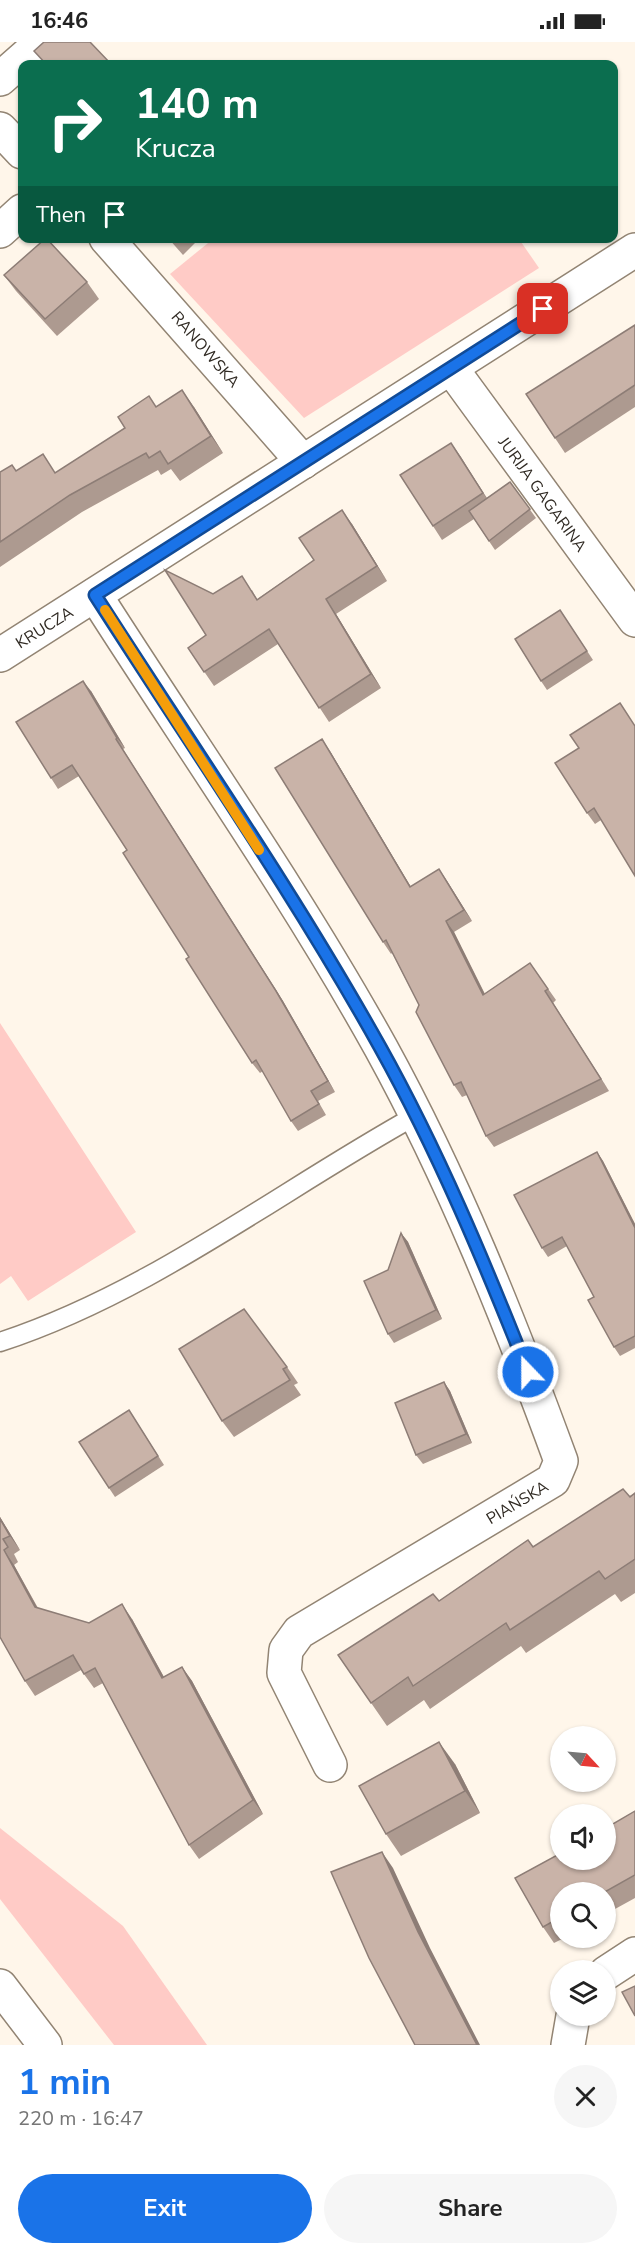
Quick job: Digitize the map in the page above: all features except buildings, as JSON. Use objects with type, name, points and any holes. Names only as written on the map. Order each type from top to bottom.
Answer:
[{"type":"street","points":[[21,60],[42,42]]},
{"type":"street","points":[[0,78],[18,63]]},
{"type":"street","points":[[0,129],[18,148]]},
{"type":"street","points":[[0,231],[18,215]]},
{"type":"street","name":"RANOWSKA","points":[[110,243],[303,462]]},
{"type":"street","name":"KRUCZA","points":[[0,655],[635,250]]},
{"type":"street","name":"JURIJA GAGARINA","points":[[451,368],[635,620]]},
{"type":"street","name":"PIAŃSKA","points":[[95,595],[349,994],[415,1116],[473,1234],[561,1461],[553,1480],[299,1632],[286,1650],[284,1673],[330,1765]]},
{"type":"street","points":[[616,1966],[635,1954]]},
{"type":"street","points":[[0,1986],[45,2045]]},
{"type":"street","points":[[568,2045],[571,2026]]},
{"type":"lane","points":[[0,1342],[91,1307],[145,1278],[415,1116]]},
{"type":"shaded area","points":[[208,243],[522,243],[539,268],[304,418],[170,274]]},
{"type":"shaded area","points":[[0,1023],[136,1232],[28,1301],[11,1276],[0,1284]]},
{"type":"shaded area","points":[[0,1828],[123,1926],[207,2045],[114,2045],[0,1899]]},
{"type":"slow traffic","points":[[105,610],[259,850]]},
{"type":"route","points":[[528,1372],[473,1234],[381,1048],[295,906],[95,595],[543,309]]}]
